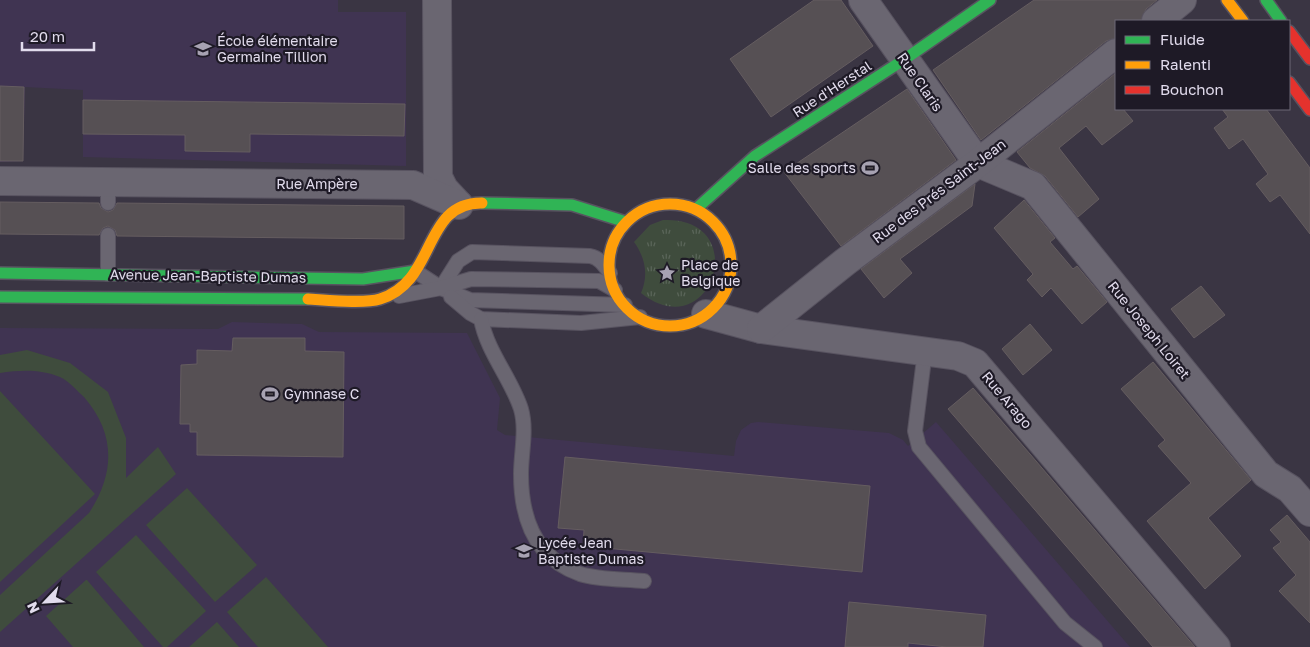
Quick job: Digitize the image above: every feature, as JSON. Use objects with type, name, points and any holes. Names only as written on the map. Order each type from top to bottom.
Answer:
[{"type":"street","points":[[415,271],[427,254],[434,234],[444,217],[459,205],[444,189],[438,177],[437,0]]},
{"type":"street","name":"Rue Claris","points":[[863,0],[978,163]]},
{"type":"street","name":"Rue d'Herstal","points":[[696,210],[755,156],[905,59],[990,0]]},
{"type":"street","points":[[1157,20],[1182,0]]},
{"type":"street","points":[[1227,0],[1242,20]]},
{"type":"street","points":[[1266,0],[1280,20]]},
{"type":"street","points":[[1290,32],[1310,60]]},
{"type":"street","name":"Rue des Prés Saint-Jean","points":[[760,329],[845,262],[978,163],[1115,54]]},
{"type":"street","points":[[1290,83],[1310,110]]},
{"type":"street","name":"Rue Joseph Loiret","points":[[978,163],[1033,186],[1266,474],[1290,489],[1310,512]]},
{"type":"street","name":"Rue Ampère","points":[[0,182],[108,193],[413,185],[459,205],[473,202],[572,205],[626,222]]},
{"type":"street","points":[[666,204],[679,204],[696,210],[715,224],[727,243],[730,255],[729,280],[724,294],[706,314],[693,321],[668,325],[656,324],[640,317],[625,305],[615,290],[610,273],[611,252],[616,236],[626,222],[648,208],[666,204]]},
{"type":"street","name":"Avenue Jean-Baptiste Dumas","points":[[0,273],[363,279],[383,277],[398,272],[415,271]]},
{"type":"street","name":"Avenue Jean-Baptiste Dumas","points":[[0,297],[378,300],[401,289],[415,271]]},
{"type":"street","name":"Rue Arago","points":[[706,314],[760,329],[958,356],[975,363],[1216,647]]},
{"type":"lane","points":[[108,236],[108,274]]},
{"type":"lane","points":[[441,288],[458,261],[472,252],[590,256],[596,257],[610,273]]},
{"type":"lane","points":[[415,271],[441,288],[470,313],[482,319],[581,323],[640,317]]},
{"type":"lane","name":"Avenue Jean-Baptiste Dumas","points":[[378,300],[441,288],[471,279],[599,281],[615,290]]},
{"type":"lane","points":[[441,288],[470,300],[625,305]]},
{"type":"lane","points":[[482,319],[485,335],[521,410],[524,425],[522,497],[530,529],[538,544],[548,556],[564,567],[581,574],[644,581]]},
{"type":"lane","points":[[925,351],[915,431],[919,447],[1065,623],[1095,647]]},
{"type":"shaded area","name":"École élémentaire Germaine Tillion","points":[[0,0],[338,0],[338,12],[406,12],[406,166],[83,157],[83,90],[25,87],[23,161],[0,162]]},
{"type":"shaded area","name":"Lycée Jean Baptiste Dumas","points":[[232,322],[302,324],[319,332],[467,333],[500,398],[497,430],[505,435],[734,456],[736,441],[741,430],[751,423],[758,422],[889,433],[903,440],[908,446],[936,422],[1130,647],[0,647],[0,328],[218,329]]},
{"type":"green space","points":[[663,220],[691,224],[708,238],[715,256],[713,276],[703,293],[687,305],[666,306],[641,293],[645,280],[645,266],[634,242],[650,225]]},
{"type":"green space","points":[[27,350],[70,363],[108,392],[126,438],[126,478],[158,447],[176,474],[0,632],[0,595],[89,513],[104,483],[107,468],[108,454],[102,425],[84,397],[70,384],[53,374],[38,371],[0,373],[0,355]]},
{"type":"green space","points":[[0,391],[95,494],[0,582]]},
{"type":"green space","points":[[187,488],[257,565],[215,602],[146,525]]},
{"type":"green space","points":[[136,535],[206,611],[167,647],[163,647],[96,572]]},
{"type":"green space","points":[[266,577],[328,647],[258,647],[227,612]]},
{"type":"green space","points":[[86,580],[144,647],[73,647],[46,616]]},
{"type":"green space","points":[[217,622],[239,647],[189,647]]},
{"type":"building","points":[[814,0],[841,0],[873,46],[771,117],[730,59]]},
{"type":"building","points":[[1034,0],[1157,0],[1146,9],[1141,20],[1115,20],[1115,38],[1106,41],[981,140],[933,70]]},
{"type":"building","points":[[1115,74],[1115,110],[1124,110],[1133,121],[1102,145],[1086,126],[1059,148],[1099,199],[1078,217],[1045,176],[1030,168],[1017,152]]},
{"type":"building","points":[[0,86],[24,87],[23,161],[0,161]]},
{"type":"building","name":"Salle des sports","points":[[907,89],[956,160],[841,246],[784,172]]},
{"type":"building","points":[[83,100],[405,104],[404,136],[250,134],[250,152],[185,151],[185,135],[83,134]]},
{"type":"building","points":[[1223,110],[1267,110],[1310,168],[1310,234],[1280,195],[1270,202],[1256,184],[1268,174],[1243,139],[1229,149],[1214,128],[1228,117]]},
{"type":"building","points":[[975,184],[972,206],[900,259],[912,273],[884,298],[861,269]]},
{"type":"building","points":[[1024,200],[1055,238],[1050,242],[1073,269],[1077,266],[1107,302],[1082,324],[1051,288],[1042,297],[1027,280],[1033,274],[994,228]]},
{"type":"building","points":[[0,202],[99,203],[101,208],[108,212],[113,210],[117,203],[404,206],[404,239],[117,236],[115,230],[108,226],[103,228],[99,235],[0,234]]},
{"type":"building","points":[[1201,286],[1225,315],[1194,338],[1171,309]]},
{"type":"building","points":[[1030,324],[1052,350],[1023,375],[1002,349]]},
{"type":"building","name":"Gymnase C","points":[[233,338],[305,338],[305,351],[344,352],[343,457],[197,455],[197,432],[190,432],[190,424],[180,424],[181,365],[197,364],[197,350],[232,351]]},
{"type":"building","points":[[1153,362],[1251,480],[1208,518],[1241,556],[1205,589],[1147,521],[1191,483],[1158,446],[1165,440],[1121,389]]},
{"type":"building","points":[[973,388],[1195,647],[1153,647],[948,409]]},
{"type":"building","points":[[565,457],[870,486],[862,572],[583,546],[584,530],[558,528]]},
{"type":"building","points":[[1287,515],[1310,542],[1310,623],[1279,591],[1296,575],[1273,548],[1281,542],[1270,530]]},
{"type":"building","points":[[849,602],[986,615],[983,647],[947,647],[908,643],[908,647],[845,647]]},
{"type":"traffic: fast","points":[[696,209],[755,156],[905,59],[990,0]]},
{"type":"traffic: fast","points":[[1266,0],[1280,20]]},
{"type":"traffic: fast","points":[[482,203],[572,205],[626,222]]},
{"type":"traffic: fast","points":[[0,273],[363,279],[415,271]]},
{"type":"traffic: fast","points":[[0,297],[308,299]]},
{"type":"traffic: slow","points":[[1227,0],[1242,20]]},
{"type":"traffic: slow","points":[[308,299],[365,301],[380,299],[398,290],[412,277],[438,228],[449,215],[463,206],[482,203]]},
{"type":"traffic: slow","points":[[670,204],[693,209],[713,222],[726,242],[731,265],[726,288],[713,308],[693,321],[670,326],[647,321],[627,308],[614,288],[609,265],[614,242],[627,222],[647,209],[670,204]]},
{"type":"traffic: jam","points":[[1290,32],[1310,59]]},
{"type":"traffic: jam","points":[[1290,83],[1310,110]]},
{"type":"place","name":"École élémentaire Germaine Tillion","points":[[203,49]]},
{"type":"place","name":"Salle des sports","points":[[870,168]]},
{"type":"place","name":"Place de Belgique","points":[[667,273]]},
{"type":"place","name":"Gymnase C","points":[[270,394]]},
{"type":"place","name":"Lycée Jean Baptiste Dumas","points":[[524,551]]}]
